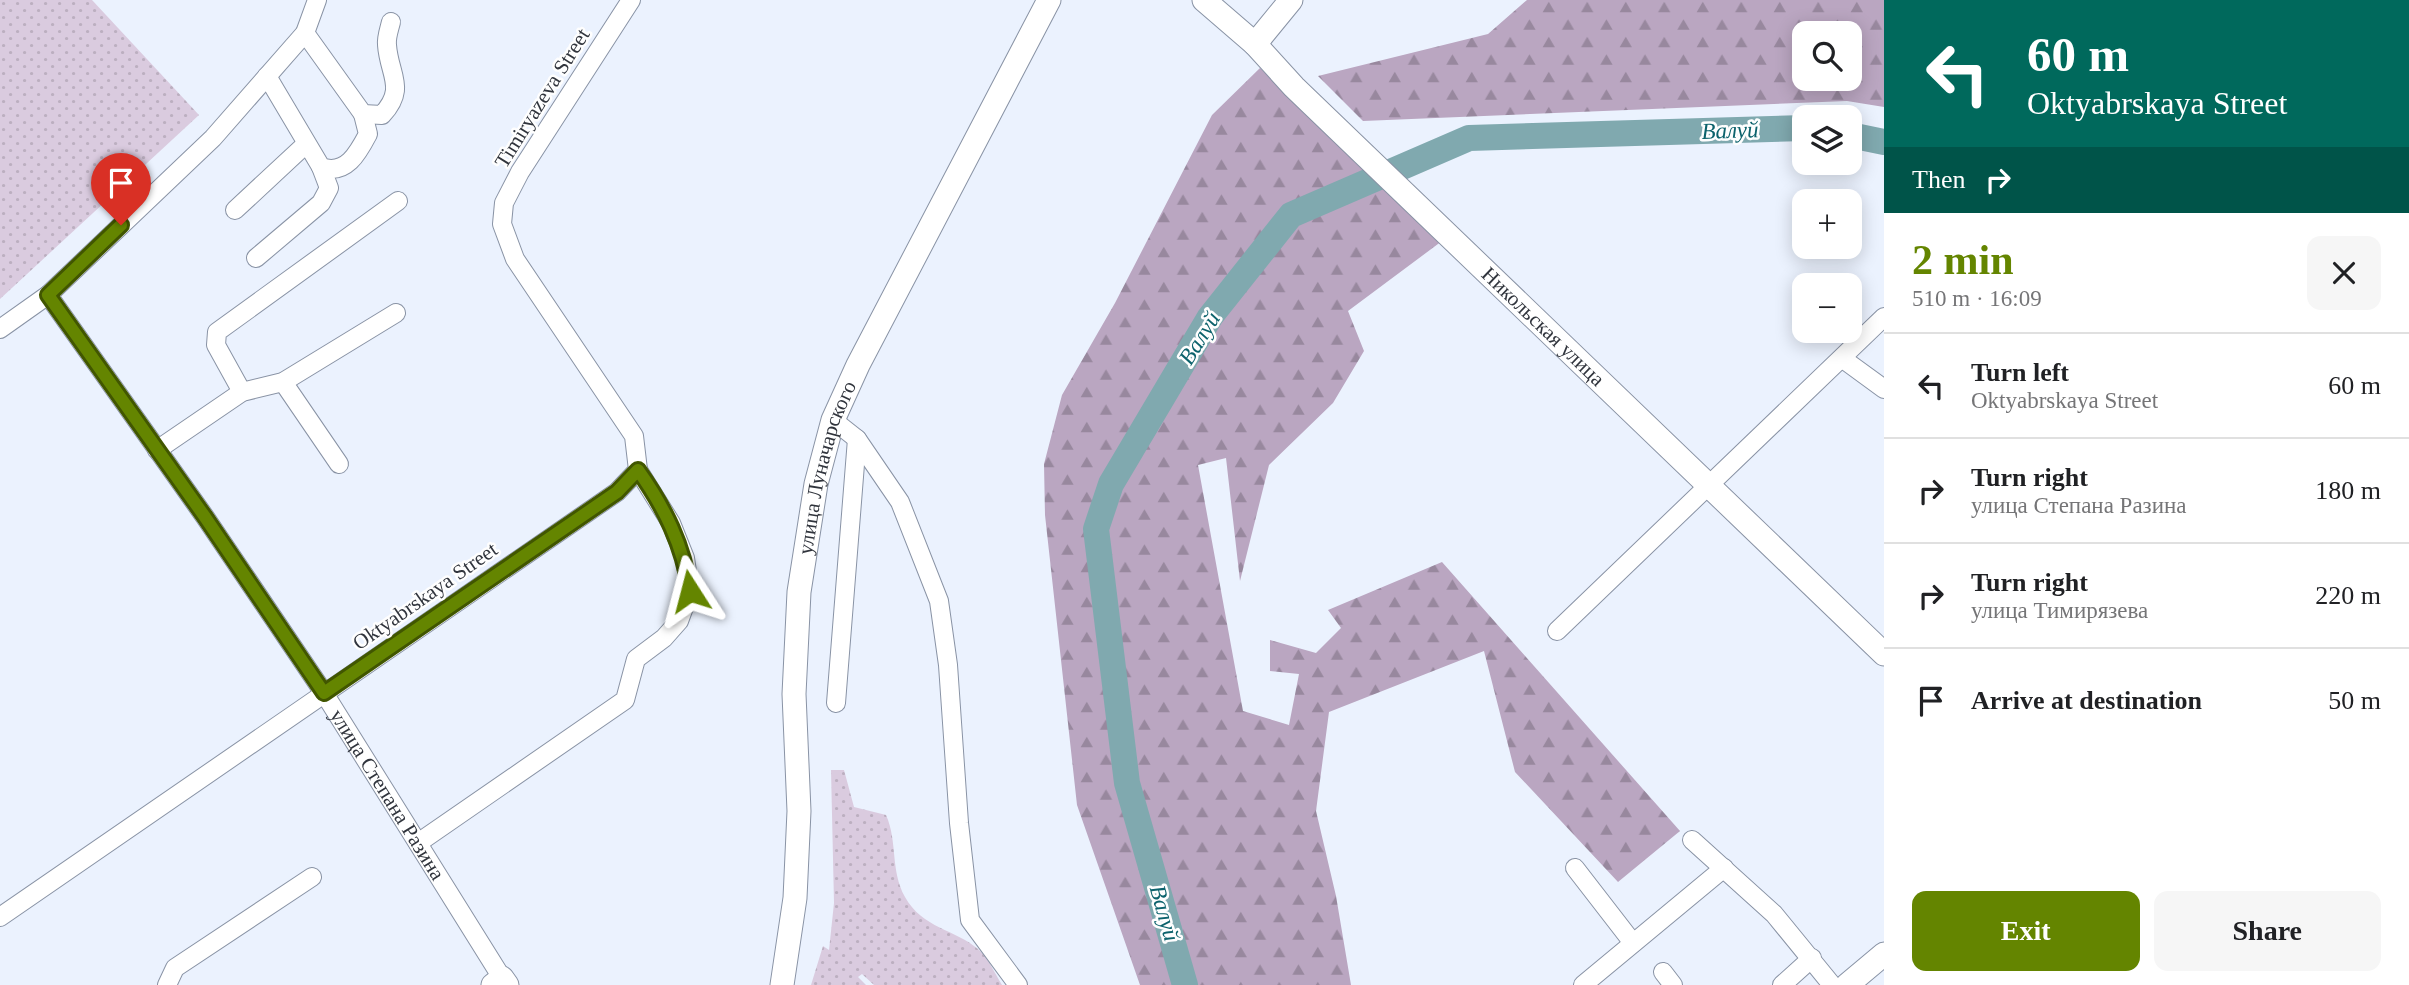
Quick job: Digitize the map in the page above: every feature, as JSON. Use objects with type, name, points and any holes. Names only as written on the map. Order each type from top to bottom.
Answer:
[{"type":"main road","name":"улица Луначарского","points":[[782,985],[795,898],[799,811],[794,694],[799,592],[816,484],[833,420],[871,340],[1048,0]]},
{"type":"main road","name":"Никольская улица","points":[[1203,0],[1255,44],[1294,87],[1884,654]]},
{"type":"main road","points":[[1255,44],[1291,0]]},
{"type":"main road","points":[[1847,985],[1884,954]]},
{"type":"street","points":[[0,329],[48,295],[213,138],[305,33],[317,0]]},
{"type":"street","name":"Timiryazeva Street","points":[[631,0],[520,172],[504,203],[502,224],[515,259],[634,436],[638,470]]},
{"type":"street","points":[[363,114],[382,115],[391,104],[397,85],[386,42],[391,22]]},
{"type":"street","points":[[305,33],[363,114],[368,134],[360,149],[345,166],[332,171],[321,167]]},
{"type":"street","points":[[256,258],[321,203],[329,188],[321,167],[267,76]]},
{"type":"street","points":[[234,210],[306,144]]},
{"type":"street","points":[[242,392],[216,345],[216,332],[398,201]]},
{"type":"street","name":"улица Степана Разина","points":[[48,295],[324,693],[418,843],[500,983]]},
{"type":"street","points":[[158,450],[242,392],[282,382],[396,313]]},
{"type":"street","points":[[1557,631],[1884,317]]},
{"type":"street","points":[[1843,359],[1884,389]]},
{"type":"street","points":[[282,382],[339,464]]},
{"type":"street","points":[[833,420],[857,439],[900,502],[939,601],[948,665],[959,823],[970,920],[1018,985]]},
{"type":"street","points":[[836,703],[857,439]]},
{"type":"street","points":[[418,843],[625,700],[636,659],[664,638],[679,621],[690,591],[685,558],[671,523],[638,470]]},
{"type":"street","name":"Oktyabrskaya Street","points":[[0,918],[617,492],[638,470]]},
{"type":"street","points":[[1692,840],[1774,914],[1832,985]]},
{"type":"street","points":[[1583,985],[1724,868]]},
{"type":"street","points":[[1575,869],[1633,943]]},
{"type":"street","points":[[167,985],[175,968],[312,877]]},
{"type":"street","points":[[1782,985],[1812,958]]},
{"type":"shaded area","points":[[0,0],[92,0],[199,115],[0,299]]},
{"type":"shaded area","points":[[831,770],[844,770],[854,807],[886,815],[892,835],[897,877],[912,907],[920,916],[982,952],[1002,985],[874,985],[862,974],[858,977],[866,985],[811,985],[823,946],[829,950],[834,903]]},
{"type":"green space","points":[[1527,0],[1884,0],[1884,107],[1847,101],[1363,121],[1318,76],[1488,34]]},
{"type":"green space","points":[[1260,68],[1442,241],[1348,311],[1364,351],[1333,403],[1269,465],[1240,581],[1226,458],[1198,465],[1243,711],[1289,725],[1299,674],[1270,671],[1270,640],[1316,653],[1341,628],[1328,610],[1442,562],[1680,831],[1618,882],[1515,772],[1484,651],[1329,712],[1316,811],[1336,896],[1351,985],[1140,985],[1077,805],[1045,515],[1044,464],[1062,395],[1115,303],[1212,115]]},
{"type":"waterway","name":"Валуй","points":[[1185,985],[1127,783],[1096,529],[1111,484],[1210,317],[1291,215],[1469,138],[1792,128]]},
{"type":"waterway","name":"Валуй","points":[[1862,137],[1884,142]]},
{"type":"route","points":[[121,225],[48,295],[205,517],[324,693],[617,492],[638,470],[656,494],[671,523],[685,558],[690,591]]}]
